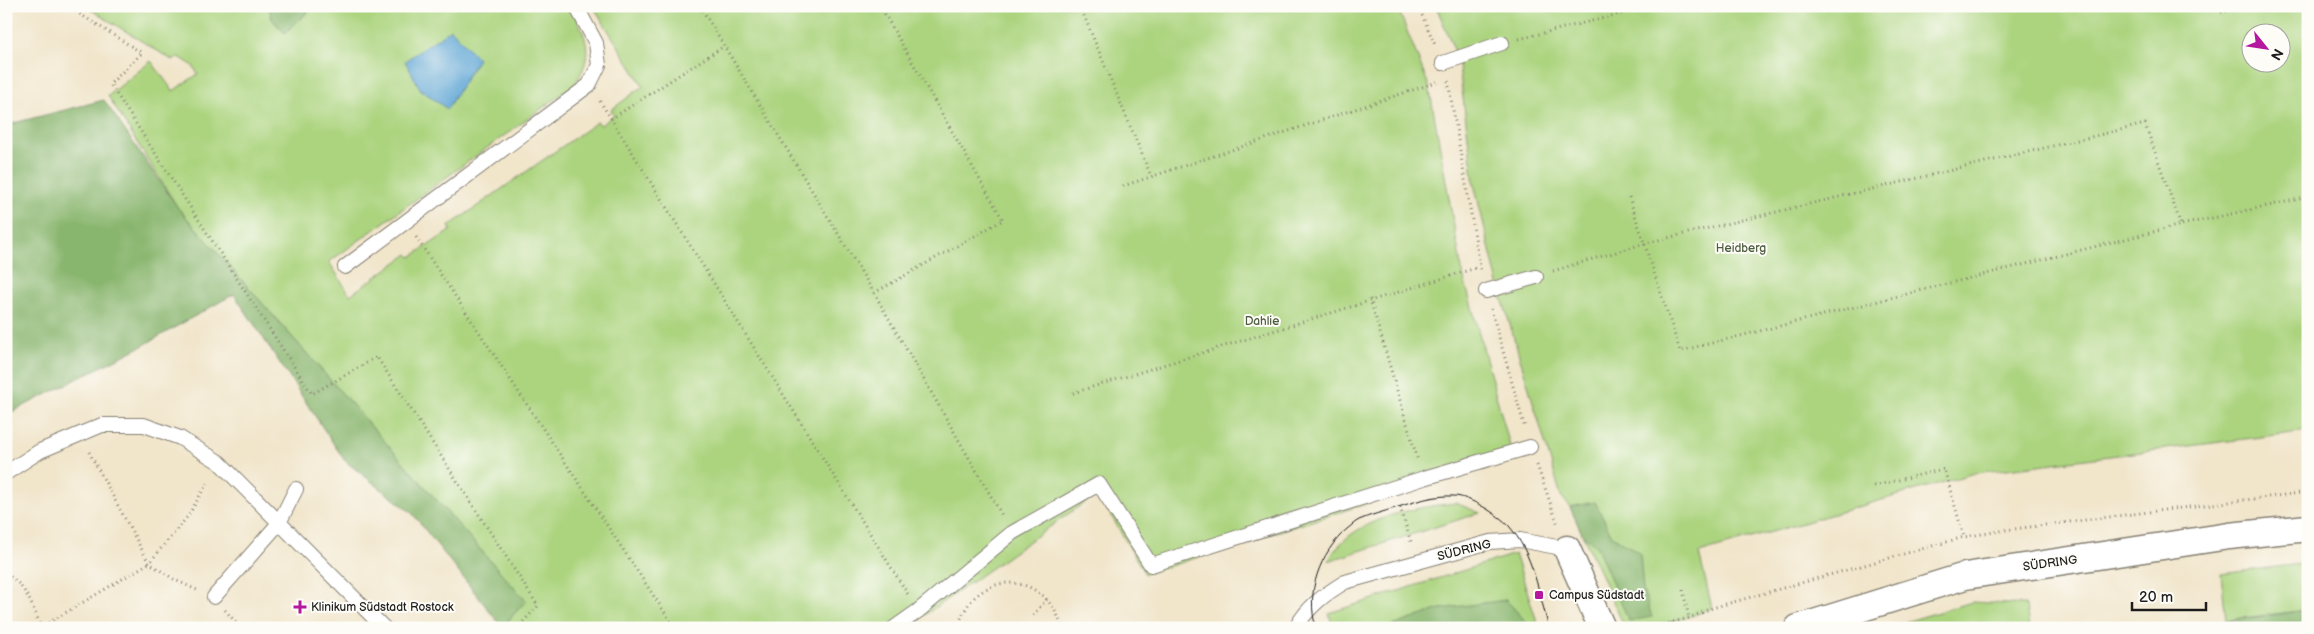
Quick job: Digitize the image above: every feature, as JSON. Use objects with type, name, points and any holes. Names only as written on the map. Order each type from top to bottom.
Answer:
[{"type":"street","name":"SÜDRING","points":[[1798,628],[1965,576],[2220,538],[2308,528]]},
{"type":"street","name":"SÜDRING","points":[[1567,549],[1602,628]]},
{"type":"lane","points":[[345,267],[407,223],[589,85],[599,65],[596,43],[576,6]]},
{"type":"lane","points":[[1443,63],[1502,43]]},
{"type":"lane","points":[[1486,292],[1536,277]]},
{"type":"lane","points":[[6,473],[40,451],[102,425],[144,425],[180,438],[219,462],[384,628]]},
{"type":"lane","points":[[894,628],[918,611],[1012,533],[1099,484],[1151,565],[1424,478],[1530,447]]},
{"type":"lane","points":[[214,597],[279,523],[296,489]]},
{"type":"lane","name":"SÜDRING","points":[[1296,628],[1312,606],[1327,592],[1345,582],[1490,542],[1520,540],[1567,549]]},
{"type":"path","points":[[67,6],[142,53],[110,84],[312,394],[377,357],[538,606],[517,628]]},
{"type":"path","points":[[700,6],[874,293],[1012,533]]},
{"type":"path","points":[[874,293],[1003,220],[880,6]]},
{"type":"path","points":[[1080,6],[1151,176]]},
{"type":"path","points":[[1502,43],[1652,6]]},
{"type":"path","points":[[2221,12],[2252,6]]},
{"type":"path","points":[[611,119],[724,46]]},
{"type":"path","points":[[1123,186],[1447,79]]},
{"type":"path","points":[[589,85],[918,611]]},
{"type":"path","points":[[1536,277],[1646,243],[2146,124],[2181,225]]},
{"type":"path","points":[[1629,197],[1646,243],[1680,351],[2181,225],[2308,197]]},
{"type":"path","points":[[407,223],[676,628]]},
{"type":"path","points":[[1073,392],[1370,299],[1480,267]]},
{"type":"path","points":[[1370,299],[1424,478]]},
{"type":"path","points":[[79,434],[149,563],[175,580],[214,597],[241,628]]},
{"type":"path","points":[[6,574],[12,577],[28,594],[41,628],[149,563],[188,516],[219,462]]},
{"type":"path","points":[[1874,486],[1944,469],[1964,538]]},
{"type":"path","points":[[1400,507],[1418,562]]},
{"type":"path","points":[[970,628],[958,626],[964,611],[974,598],[987,588],[1007,583],[1029,586],[1047,599],[1057,612],[1062,628]]},
{"type":"path","points":[[1683,590],[1689,618]]},
{"type":"path","points":[[1033,615],[1047,599]]},
{"type":"path","points":[[1671,628],[1672,622]]},
{"type":"green space","name":"Dahlie","points":[[85,6],[269,6],[272,19],[285,33],[314,6],[570,6],[581,27],[587,55],[585,65],[573,86],[329,262],[350,295],[408,254],[411,257],[451,230],[449,226],[597,122],[601,125],[614,115],[611,110],[643,86],[593,6],[1397,6],[1429,86],[1462,271],[1513,457],[1145,574],[1098,493],[906,628],[502,628],[525,601],[178,208],[108,96],[151,61],[173,91],[198,74],[192,65],[179,57],[172,60]]},
{"type":"green space","points":[[269,6],[314,6],[285,33],[272,19]]},
{"type":"green space","name":"Heidberg","points":[[1436,6],[2308,6],[2308,431],[1975,473],[1699,553],[1712,608],[1670,622],[1648,627],[1625,628],[1570,507],[1561,496],[1499,288],[1474,184],[1458,59]]},
{"type":"green space","points":[[104,100],[178,208],[526,601],[502,627],[412,513],[345,461],[234,294],[142,346],[6,415],[6,125]]},
{"type":"green space","points":[[1595,502],[1612,536],[1640,553],[1643,590],[1652,617],[1629,621],[1597,547],[1582,534],[1570,507]]},
{"type":"green space","points":[[1456,503],[1480,513],[1328,561],[1338,547],[1366,525],[1402,512]]},
{"type":"green space","points":[[1515,554],[1539,628],[1333,628],[1329,613]]},
{"type":"green space","points":[[2308,563],[2308,610],[2226,620],[2221,574]]},
{"type":"green space","points":[[1506,600],[1532,628],[1387,628],[1440,609]]},
{"type":"green space","points":[[1972,602],[2026,605],[2029,628],[1885,628]]},
{"type":"green space","points":[[2308,610],[2308,628],[2177,628]]},
{"type":"water","points":[[451,29],[478,59],[447,109],[420,89],[405,61]]},
{"type":"tram line","points":[[1316,628],[1312,601],[1317,574],[1322,561],[1337,539],[1359,520],[1424,499],[1446,496],[1468,499],[1491,512],[1509,526],[1530,561],[1549,628]]},
{"type":"place","name":"Campus Südstadt","points":[[1539,595]]},
{"type":"place","name":"Klinikum Südstadt Rostock","points":[[300,607]]}]
